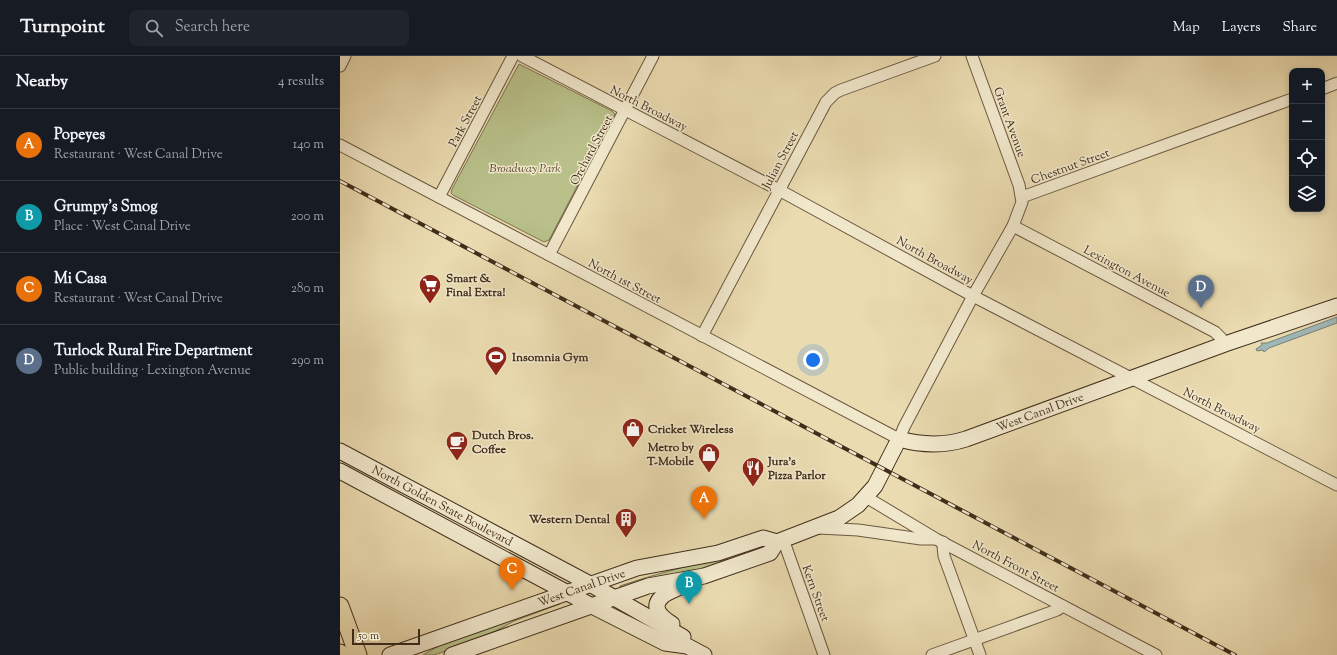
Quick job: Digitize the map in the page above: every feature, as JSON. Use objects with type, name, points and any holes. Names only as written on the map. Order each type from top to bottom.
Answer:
[{"type":"main road","name":"West Canal Drive","points":[[452,655],[657,584],[710,574],[770,553],[780,541],[839,518],[852,510],[866,498],[879,479],[899,439],[926,444],[961,441],[1225,344],[1337,306]]},
{"type":"main road","name":"North Golden State Boulevard","points":[[340,451],[590,584],[685,641],[704,655]]},
{"type":"main road","name":"North Golden State Boulevard","points":[[340,471],[592,606],[665,643],[685,641]]},
{"type":"main road","points":[[367,486],[376,483],[402,494],[414,496],[422,495]]},
{"type":"main road","name":"West Canal Drive","points":[[390,655],[637,568],[718,553],[763,538],[780,541]]},
{"type":"main road","points":[[685,641],[678,628],[660,616],[657,606],[663,596],[681,587],[687,579]]},
{"type":"main road","points":[[340,606],[358,655]]},
{"type":"street","points":[[340,66],[345,56]]},
{"type":"street","name":"Park Street","points":[[439,197],[513,56]]},
{"type":"street","name":"North Broadway","points":[[522,56],[779,190],[973,296],[1337,485]]},
{"type":"street","name":"Orchard Street","points":[[549,255],[626,111],[653,56]]},
{"type":"street","name":"Julian Street","points":[[702,336],[823,107],[830,97],[841,90],[935,56]]},
{"type":"street","name":"Grant Avenue","points":[[972,56],[1022,197]]},
{"type":"street","points":[[1325,87],[1337,83]]},
{"type":"street","name":"Chestnut Street","points":[[899,439],[973,296],[1013,226],[1021,206],[1022,197],[1289,100]]},
{"type":"street","name":"North 1st Street","points":[[340,145],[899,439]]},
{"type":"street","name":"Lexington Avenue","points":[[1013,226],[1215,332],[1225,344]]},
{"type":"street","name":"North Front Street","points":[[866,498],[940,540],[1156,655]]},
{"type":"street","points":[[815,528],[858,530],[940,540],[944,556],[980,655]]},
{"type":"street","name":"Kern Street","points":[[780,541],[824,655]]},
{"type":"street","points":[[932,655],[1057,610],[1063,606]]},
{"type":"green space","name":"Broadway Park","points":[[519,64],[612,111],[615,114],[549,240],[544,242],[451,193]]},
{"type":"green space","points":[[726,557],[727,559],[701,570],[660,576],[620,589],[620,586],[646,578]]},
{"type":"green space","points":[[561,602],[560,604],[514,621],[485,637],[434,655],[423,655],[444,643]]},
{"type":"water","points":[[1337,317],[1337,323],[1269,348],[1264,352],[1263,350],[1257,351],[1256,349],[1262,345],[1261,343],[1267,343]]},
{"type":"railway","points":[[340,181],[1235,655]]},
{"type":"place","name":"Smart & Final Extra!","points":[[430,304]]},
{"type":"place","name":"Turlock Rural Fire Department","points":[[1201,308]]},
{"type":"place","name":"Insomnia Gym","points":[[496,376]]},
{"type":"place","name":"Cricket Wireless","points":[[633,448]]},
{"type":"place","name":"Dutch Bros. Coffee","points":[[457,462]]},
{"type":"place","name":"Metro by T-Mobile","points":[[709,474]]},
{"type":"place","name":"Jura's Pizza Parlor","points":[[753,488]]},
{"type":"place","name":"Popeyes","points":[[704,519]]},
{"type":"place","name":"Western Dental","points":[[626,538]]},
{"type":"place","name":"Mi Casa","points":[[512,590]]},
{"type":"place","name":"Grumpy's Smog","points":[[689,604]]}]
